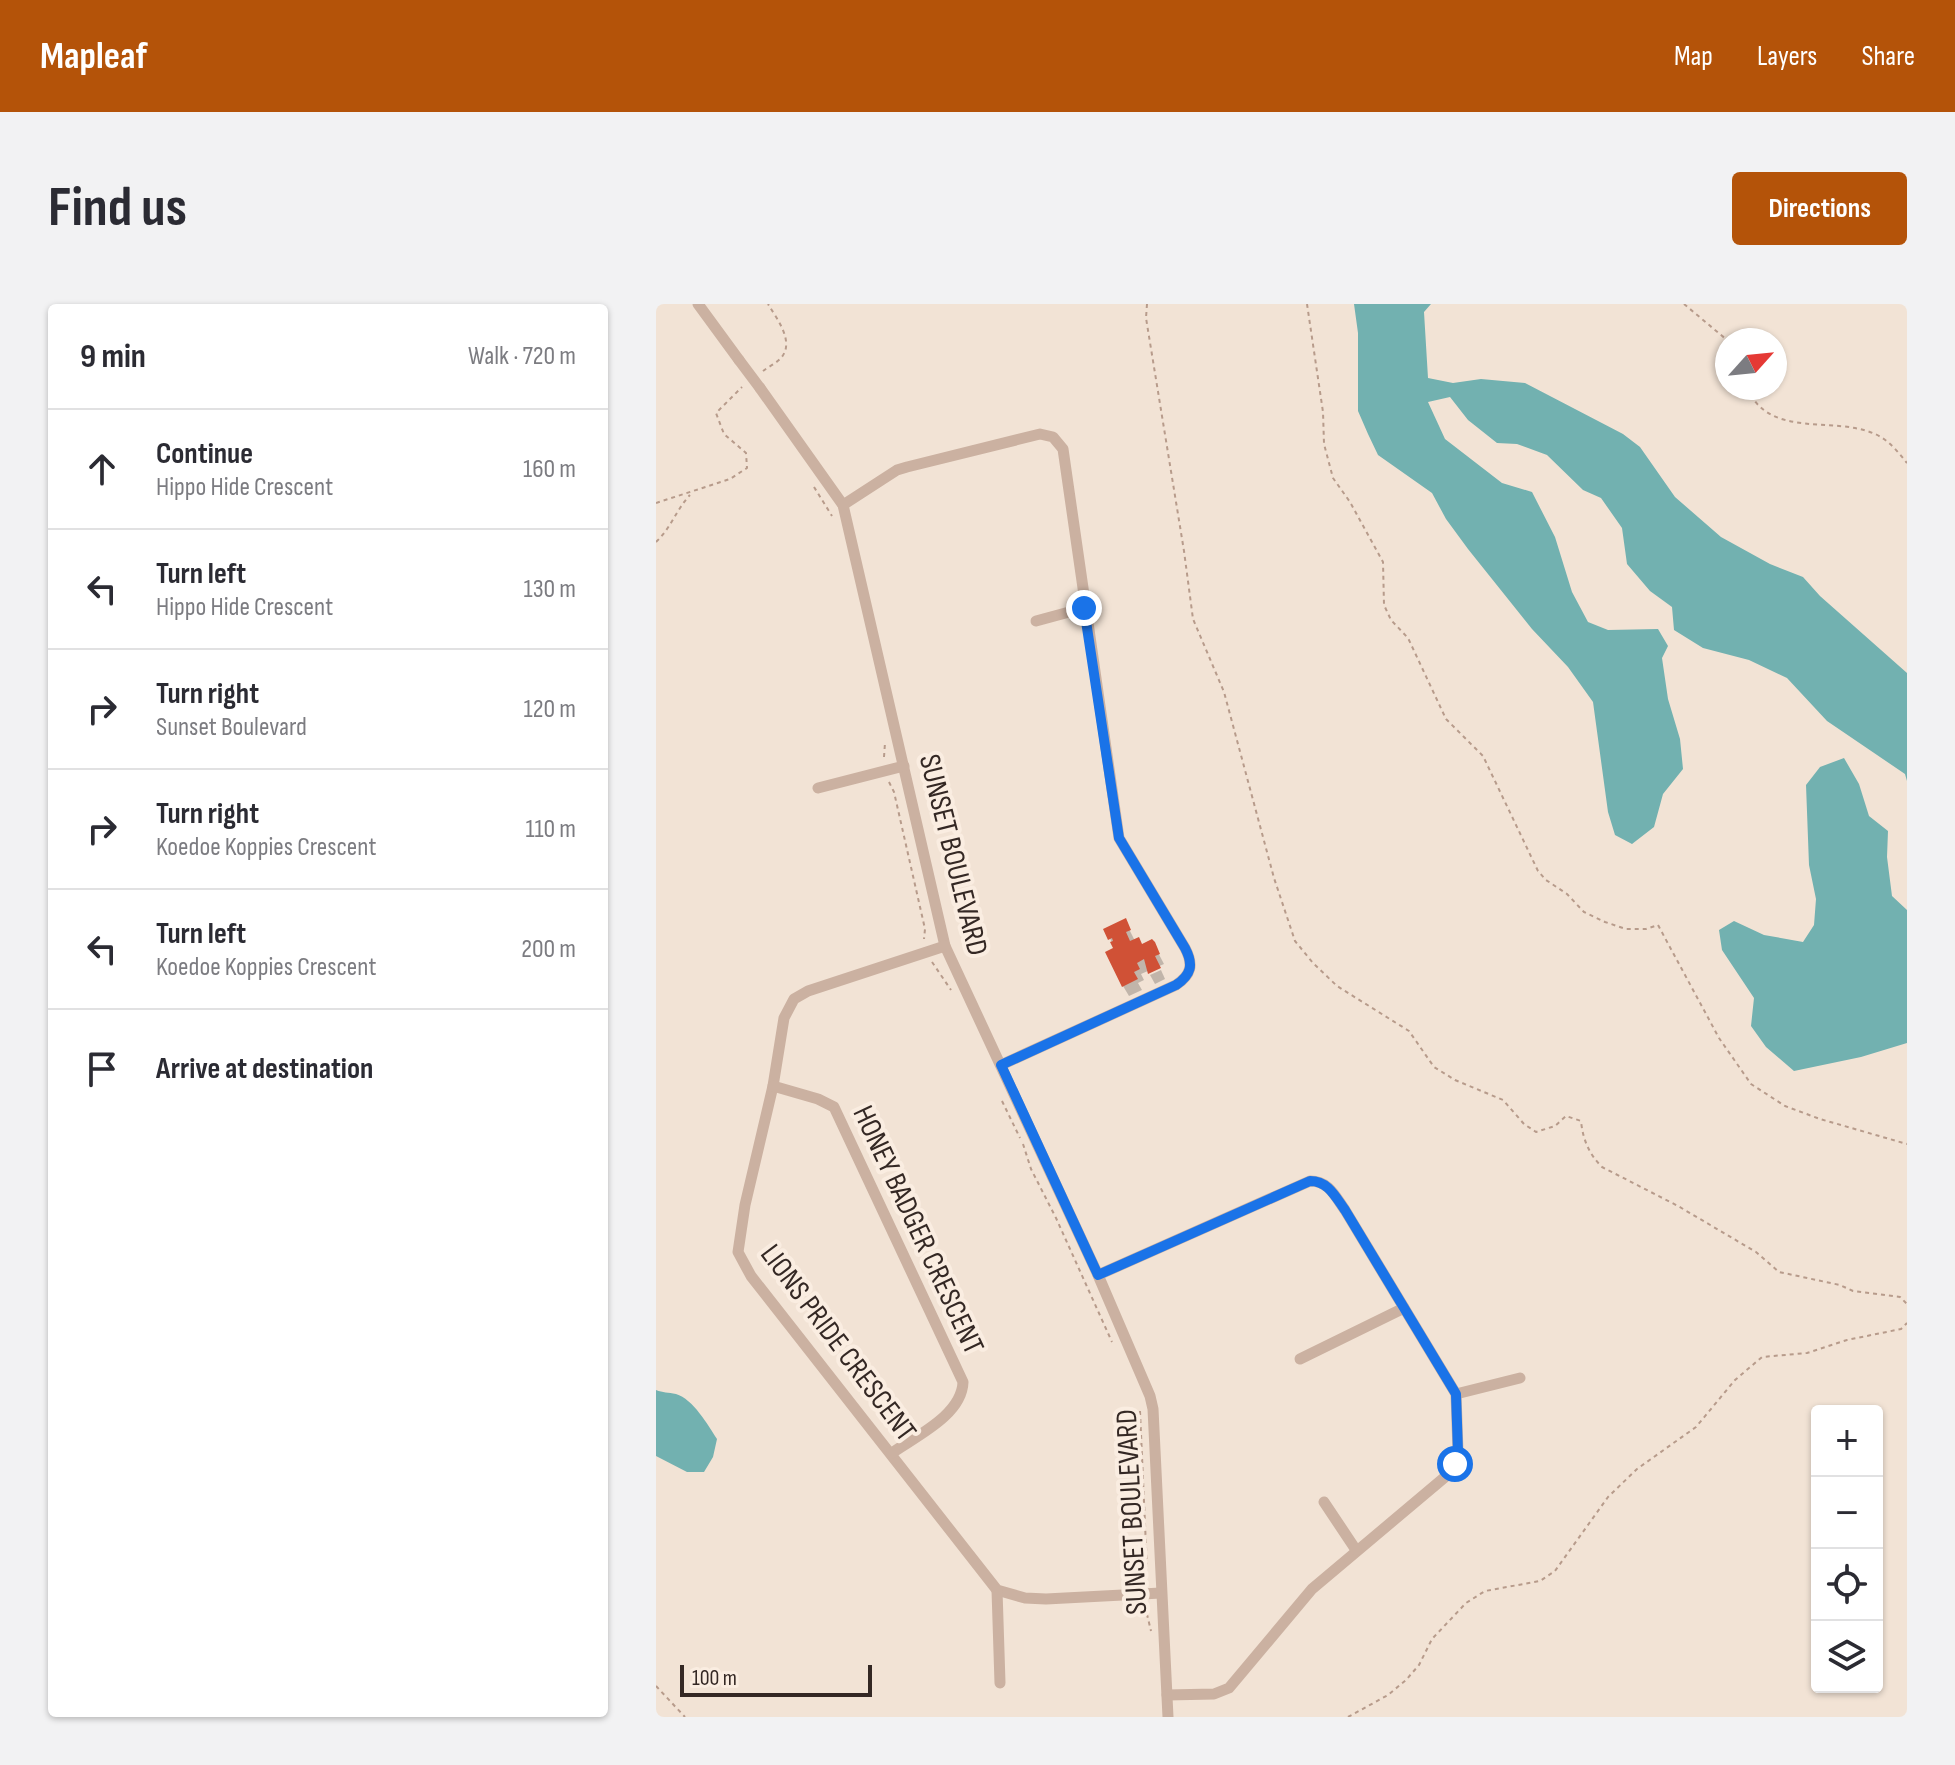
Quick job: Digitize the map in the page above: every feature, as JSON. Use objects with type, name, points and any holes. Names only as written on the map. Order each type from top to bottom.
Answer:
[{"type":"street","name":"SUNSET BOULEVARD","points":[[698,304],[843,505],[945,946],[1147,1387],[1153,1409],[1168,1717]]},
{"type":"street","points":[[843,505],[897,470],[1040,434],[1053,437],[1063,449],[1119,838],[1185,948],[1191,969],[1188,977],[1176,985],[1001,1065]]},
{"type":"street","points":[[1036,621],[1084,608]]},
{"type":"street","points":[[818,788],[904,766]]},
{"type":"street","name":"LIONS PRIDE CRESCENT","points":[[945,946],[808,991],[794,999],[784,1018],[738,1252],[751,1276],[997,1590]]},
{"type":"street","name":"HONEY BADGER CRESCENT","points":[[773,1086],[834,1107],[963,1382],[963,1394],[955,1405],[892,1453]]},
{"type":"street","points":[[1098,1275],[1310,1181],[1319,1181],[1333,1193],[1345,1210],[1456,1394],[1458,1452],[1451,1472],[1312,1589],[1229,1688],[1214,1694],[1167,1695]]},
{"type":"street","points":[[1300,1359],[1404,1308]]},
{"type":"street","points":[[1456,1394],[1520,1378]]},
{"type":"street","points":[[1324,1502],[1356,1550]]},
{"type":"street","points":[[1000,1683],[997,1590],[1025,1598],[1046,1599],[1161,1593]]},
{"type":"path","points":[[760,372],[780,359],[786,349],[786,337],[768,304]]},
{"type":"path","points":[[1147,304],[1146,318],[1193,619],[1224,692],[1274,878],[1295,941],[1337,986],[1409,1031],[1434,1067],[1455,1080],[1503,1100],[1524,1124],[1536,1132],[1555,1126],[1566,1116],[1581,1121],[1586,1145],[1602,1167],[1678,1206],[1756,1252],[1779,1272],[1840,1285],[1853,1291],[1900,1297],[1907,1304]]},
{"type":"path","points":[[1307,304],[1323,412],[1324,444],[1333,478],[1383,562],[1384,605],[1391,620],[1408,638],[1446,719],[1483,756],[1538,871],[1584,912],[1605,922],[1626,929],[1646,929],[1658,925],[1736,1065],[1763,1094],[1820,1119],[1907,1144]]},
{"type":"path","points":[[1684,304],[1715,330]]},
{"type":"path","points":[[656,503],[730,479],[747,468],[746,453],[724,434],[716,413],[755,384]]},
{"type":"path","points":[[1752,400],[1768,415],[1789,421],[1865,430],[1879,436],[1907,463]]},
{"type":"path","points":[[656,542],[693,492]]},
{"type":"path","points":[[1348,1717],[1388,1695],[1406,1680],[1419,1665],[1432,1639],[1466,1603],[1485,1591],[1540,1581],[1555,1571],[1608,1497],[1637,1469],[1696,1427],[1735,1380],[1762,1357],[1807,1353],[1847,1340],[1901,1329],[1907,1323]]},
{"type":"path","points":[[656,1686],[685,1717]]},
{"type":"water","points":[[1354,304],[1431,304],[1424,312],[1428,378],[1453,383],[1481,379],[1525,383],[1623,434],[1640,447],[1675,497],[1721,537],[1770,564],[1803,577],[1820,596],[1907,673],[1907,781],[1905,774],[1827,721],[1787,678],[1749,660],[1703,648],[1674,630],[1672,607],[1650,591],[1627,564],[1622,528],[1601,498],[1583,490],[1547,455],[1517,444],[1497,443],[1468,420],[1450,397],[1428,402],[1445,439],[1502,483],[1532,492],[1555,537],[1572,592],[1588,622],[1608,630],[1658,629],[1668,646],[1662,658],[1668,699],[1680,739],[1683,769],[1663,794],[1654,827],[1632,844],[1615,835],[1608,812],[1593,702],[1568,667],[1532,629],[1468,549],[1432,493],[1378,455],[1358,411],[1358,333]]},
{"type":"water","points":[[1844,758],[1859,784],[1869,816],[1888,831],[1887,857],[1892,896],[1907,910],[1907,1043],[1861,1057],[1794,1071],[1766,1047],[1751,1026],[1754,998],[1722,950],[1719,930],[1734,921],[1764,935],[1803,942],[1814,925],[1816,899],[1809,865],[1806,785],[1820,767]]},
{"type":"water","points":[[656,1390],[676,1394],[688,1401],[717,1439],[713,1457],[704,1472],[687,1472],[656,1456]]},
{"type":"building","points":[[1126,918],[1131,930],[1126,932],[1130,941],[1139,937],[1142,944],[1152,939],[1155,942],[1160,954],[1155,956],[1161,968],[1148,974],[1144,959],[1137,963],[1140,969],[1134,972],[1138,979],[1122,987],[1105,952],[1113,948],[1110,942],[1113,941],[1112,938],[1108,940],[1103,929]]},
{"type":"route","points":[[1084,608],[1119,838],[1185,948],[1191,969],[1188,977],[1176,985],[1001,1065],[1098,1275],[1310,1181],[1326,1185],[1345,1210],[1456,1394],[1458,1452],[1455,1464]]}]
